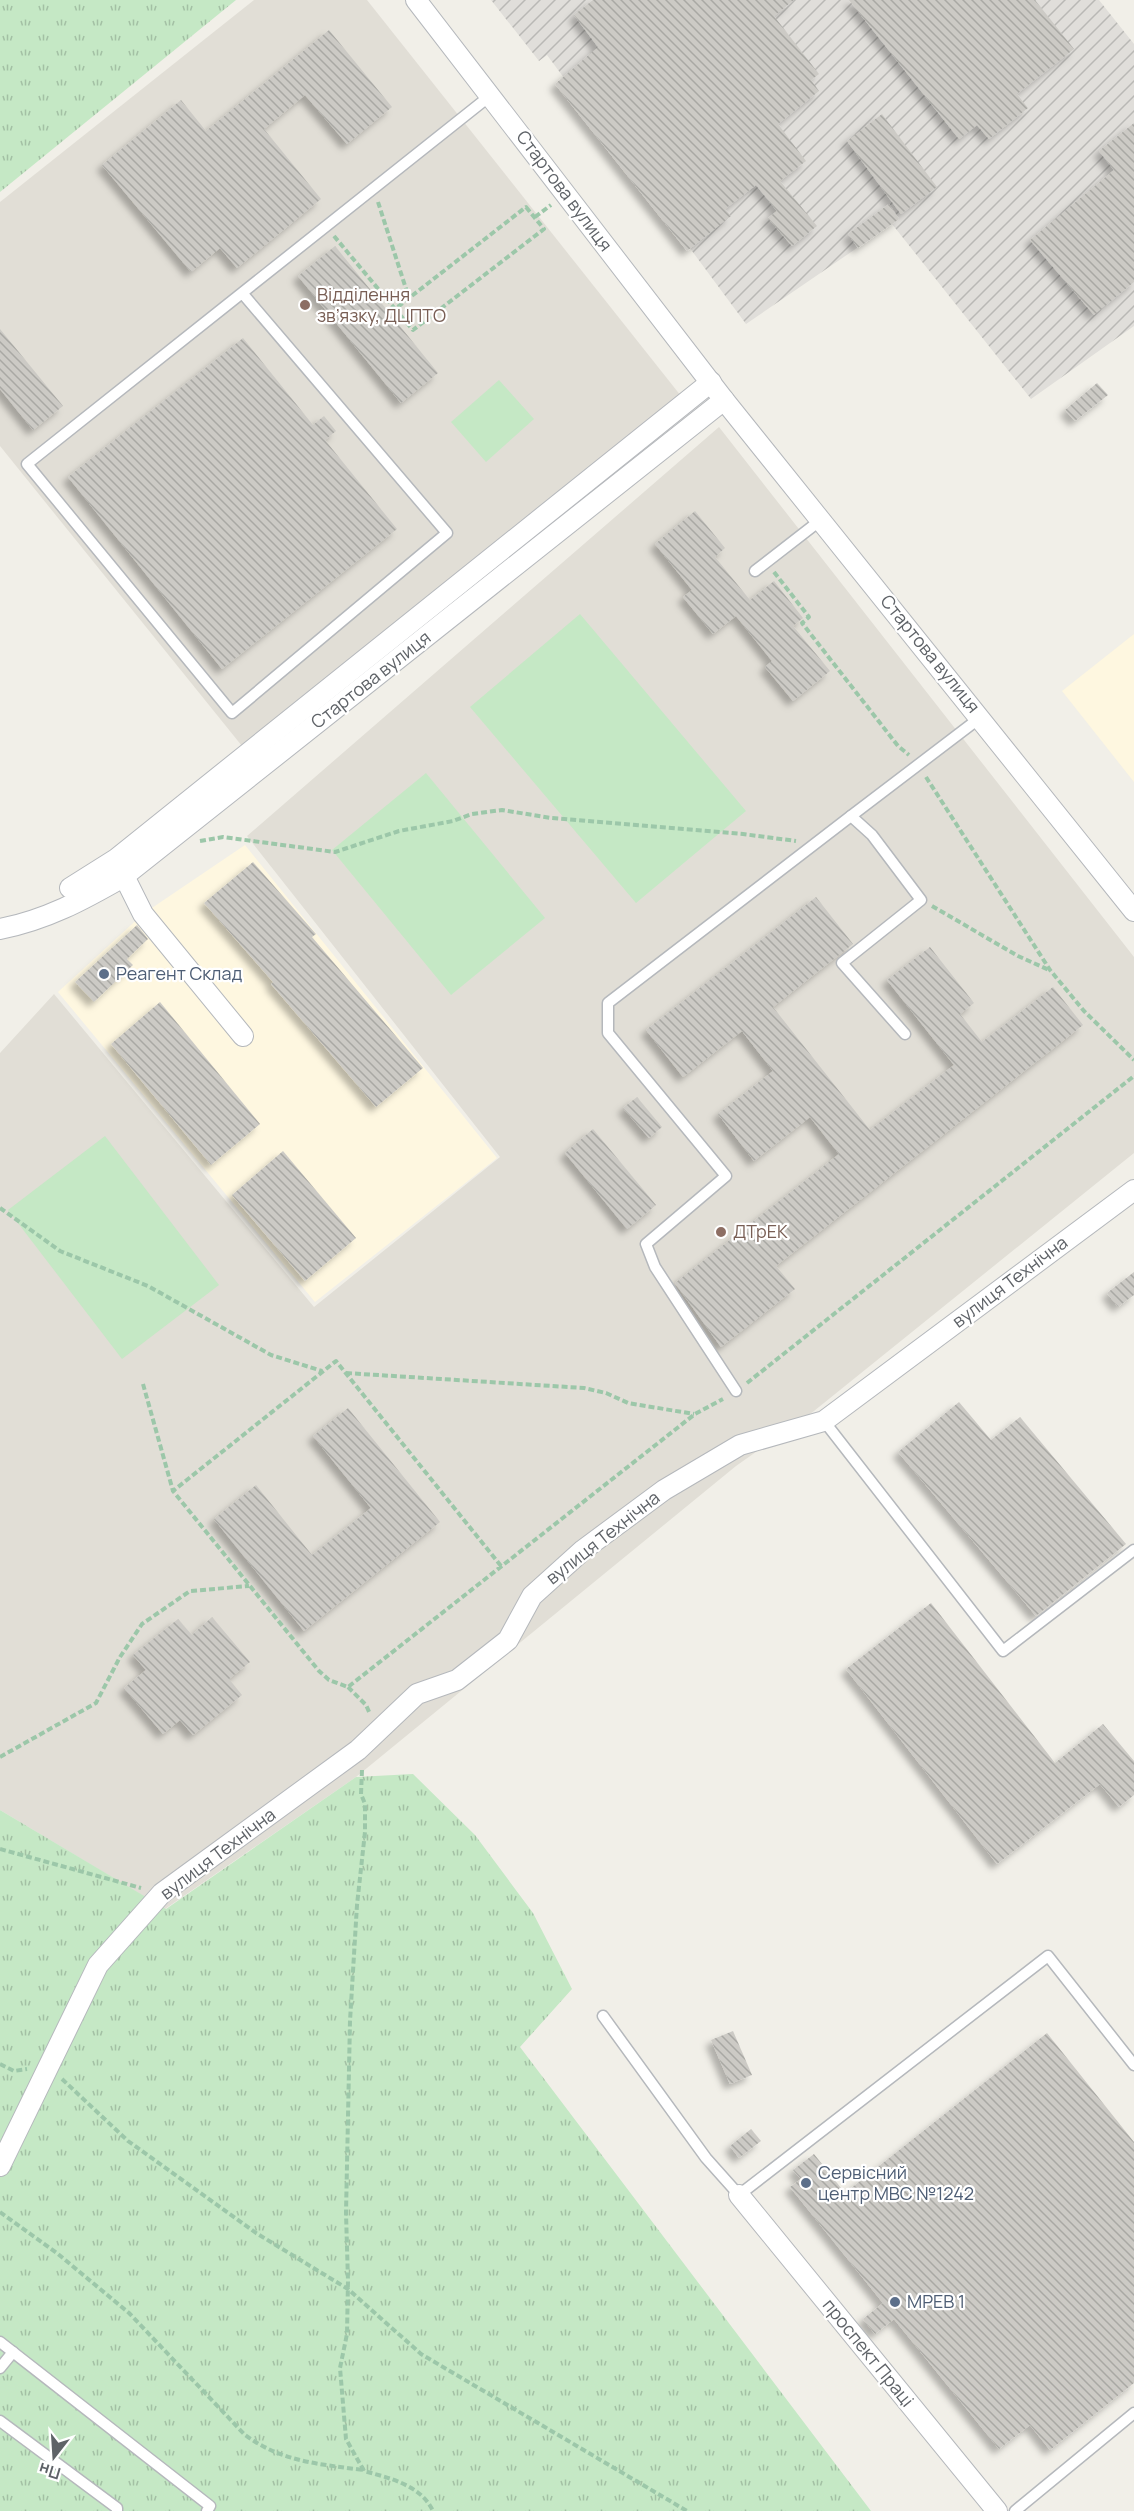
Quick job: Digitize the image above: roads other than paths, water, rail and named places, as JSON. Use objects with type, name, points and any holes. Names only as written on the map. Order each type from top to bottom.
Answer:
[{"type":"street","name":"Стартова вулиця","points":[[416,0],[724,400],[981,717],[1134,911]]},
{"type":"street","name":"Стартова вулиця","points":[[0,929],[47,917],[74,906],[711,382]]},
{"type":"street","name":"Стартова вулиця","points":[[70,888],[120,868],[724,400]]},
{"type":"street","points":[[120,868],[143,914],[243,1036]]},
{"type":"street","name":"вулиця Технічна","points":[[0,2166],[98,1965],[162,1893],[358,1750],[417,1694],[457,1680],[508,1640],[532,1596],[583,1550],[664,1490],[740,1445],[824,1421],[1134,1190]]},
{"type":"street","name":"проспект Праці","points":[[740,2194],[997,2511]]},
{"type":"lane","points":[[243,294],[447,533],[232,713],[27,464],[491,95]]},
{"type":"lane","points":[[755,571],[822,519]]},
{"type":"lane","points":[[736,1392],[655,1267],[646,1244],[726,1176],[608,1033],[608,1003],[981,717]]},
{"type":"lane","points":[[851,816],[872,835],[921,900],[842,963],[905,1034]]},
{"type":"lane","points":[[824,1421],[1004,1651],[1134,1550]]},
{"type":"lane","points":[[603,2016],[706,2158],[740,2194],[1048,1956],[1134,2066]]},
{"type":"lane","points":[[0,2342],[210,2506],[207,2511]]},
{"type":"lane","points":[[0,2368],[13,2352]]},
{"type":"lane","points":[[1015,2511],[1134,2413]]},
{"type":"lane","points":[[0,2421],[117,2508],[117,2511]]},
{"type":"place","name":"Відділення зв’язку, ДЦПТО","points":[[305,305]]},
{"type":"place","name":"Реагент Склад","points":[[104,974]]},
{"type":"place","name":"ДТрЕК","points":[[721,1232]]},
{"type":"place","name":"Сервісний центр МВС №1242","points":[[806,2183]]},
{"type":"place","name":"МРЕВ 1","points":[[895,2302]]}]
